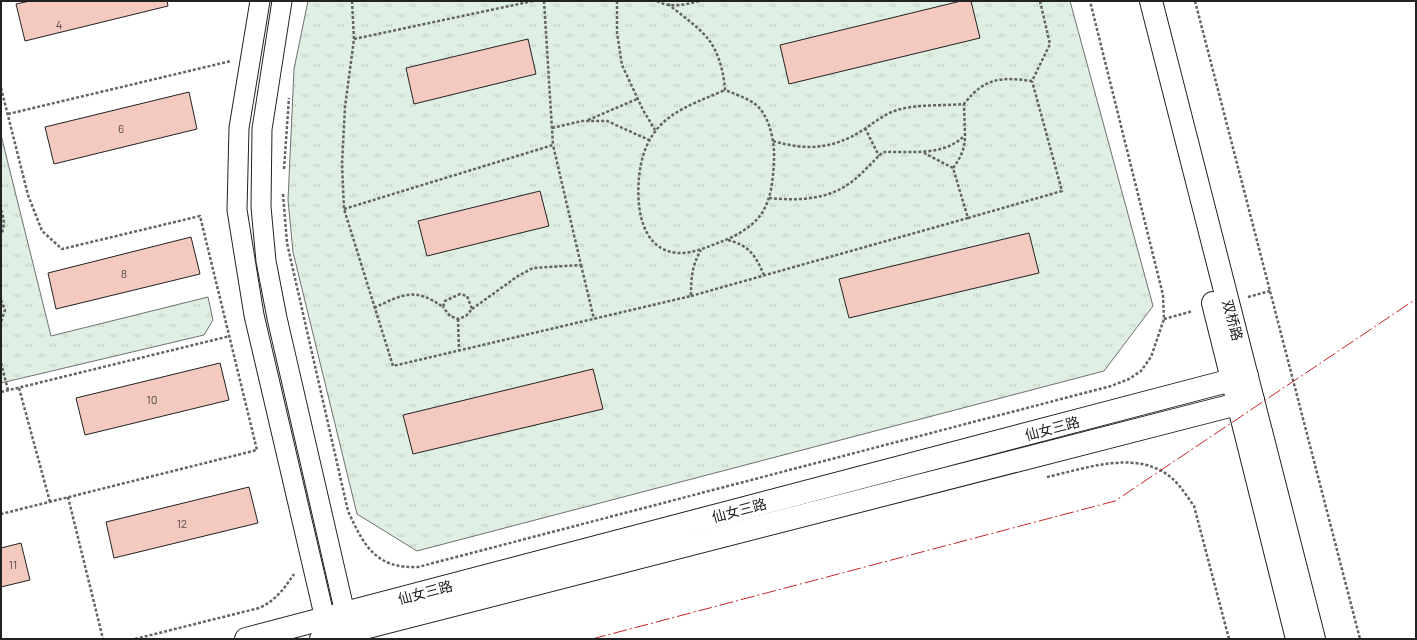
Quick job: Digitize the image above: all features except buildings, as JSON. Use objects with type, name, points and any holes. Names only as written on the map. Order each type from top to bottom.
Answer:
[{"type":"street","points":[[260,1],[239,128],[236,210],[254,315],[334,628]]},
{"type":"street","points":[[282,1],[262,129],[261,208],[264,246],[334,628]]},
{"type":"street","name":"双桥路","points":[[1137,1],[1239,378]]},
{"type":"street","name":"双桥路","points":[[1151,1],[1245,402],[1296,639]]},
{"type":"street","name":"仙女三路","points":[[334,628],[1239,378]]},
{"type":"street","name":"仙女三路","points":[[246,639],[334,628],[1245,402]]},
{"type":"street","name":"双桥路","points":[[1245,402],[1314,639]]},
{"type":"path","points":[[352,1],[354,39],[345,107],[342,164],[344,209],[393,366],[691,296],[1062,190],[1032,81],[1050,44],[1040,1]]},
{"type":"path","points":[[354,39],[533,1]]},
{"type":"path","points":[[544,1],[553,145],[594,319]]},
{"type":"path","points":[[617,1],[617,32],[622,65],[637,99],[655,130]]},
{"type":"path","points":[[657,1],[668,4],[686,5],[699,1]]},
{"type":"path","points":[[283,189],[287,243],[348,511],[361,540],[371,552],[386,562],[403,567],[418,567],[1111,386],[1129,379],[1141,371],[1151,356],[1164,319],[1163,296],[1090,1]]},
{"type":"path","points":[[1195,1],[1360,639]]},
{"type":"path","points":[[668,4],[708,40],[715,50],[724,78],[725,90]]},
{"type":"path","points":[[8,114],[251,56]]},
{"type":"path","points":[[953,168],[965,147],[964,104],[972,94],[991,81],[1011,78],[1032,81]]},
{"type":"path","points":[[1,88],[30,202],[42,231],[62,249],[200,216],[257,450],[1,514]]},
{"type":"path","points":[[725,90],[756,105],[766,120],[773,141],[773,177],[769,198],[762,213],[744,231],[701,250],[677,253],[660,249],[646,232],[639,212],[638,186],[641,162],[649,140],[655,130],[660,123],[686,107],[725,90]]},
{"type":"path","points":[[283,173],[290,95]]},
{"type":"path","points":[[586,121],[637,99]]},
{"type":"path","points":[[773,141],[793,146],[816,148],[834,143],[900,109],[924,105],[964,104]]},
{"type":"path","points":[[552,128],[586,121],[607,121],[629,129],[649,140]]},
{"type":"path","points":[[865,128],[879,156]]},
{"type":"path","points":[[769,198],[786,200],[817,197],[836,192],[854,180],[883,152],[924,152],[944,147],[961,139],[965,135]]},
{"type":"path","points":[[344,209],[553,145]]},
{"type":"path","points":[[924,152],[953,168],[968,218]]},
{"type":"path","points":[[1,210],[4,218],[4,229],[1,235]]},
{"type":"path","points":[[727,239],[742,244],[752,252],[764,275]]},
{"type":"path","points":[[691,296],[692,269],[701,250]]},
{"type":"path","points":[[374,308],[404,294],[421,295],[443,307],[450,316],[458,319],[466,316],[472,309],[518,276],[533,268],[581,265]]},
{"type":"path","points":[[443,307],[445,300],[460,294],[467,296],[472,309]]},
{"type":"path","points":[[1,300],[5,310],[1,322]]},
{"type":"path","points":[[458,319],[459,350]]},
{"type":"path","points":[[1,392],[230,336]]},
{"type":"path","points":[[1,363],[8,390]]},
{"type":"path","points":[[19,388],[50,502]]},
{"type":"path","points":[[1040,479],[1109,464],[1132,463],[1150,465],[1168,476],[1182,489],[1194,506],[1229,639]]},
{"type":"path","points":[[68,497],[103,639]]},
{"type":"green space","points":[[308,1],[1070,1],[1153,306],[1104,371],[417,551],[357,514],[293,252],[288,200],[294,69]]},
{"type":"green space","points":[[1,135],[51,336],[208,297],[213,320],[204,335],[1,383]]},
{"type":"power","points":[[592,639],[1115,501],[1416,299]]}]
